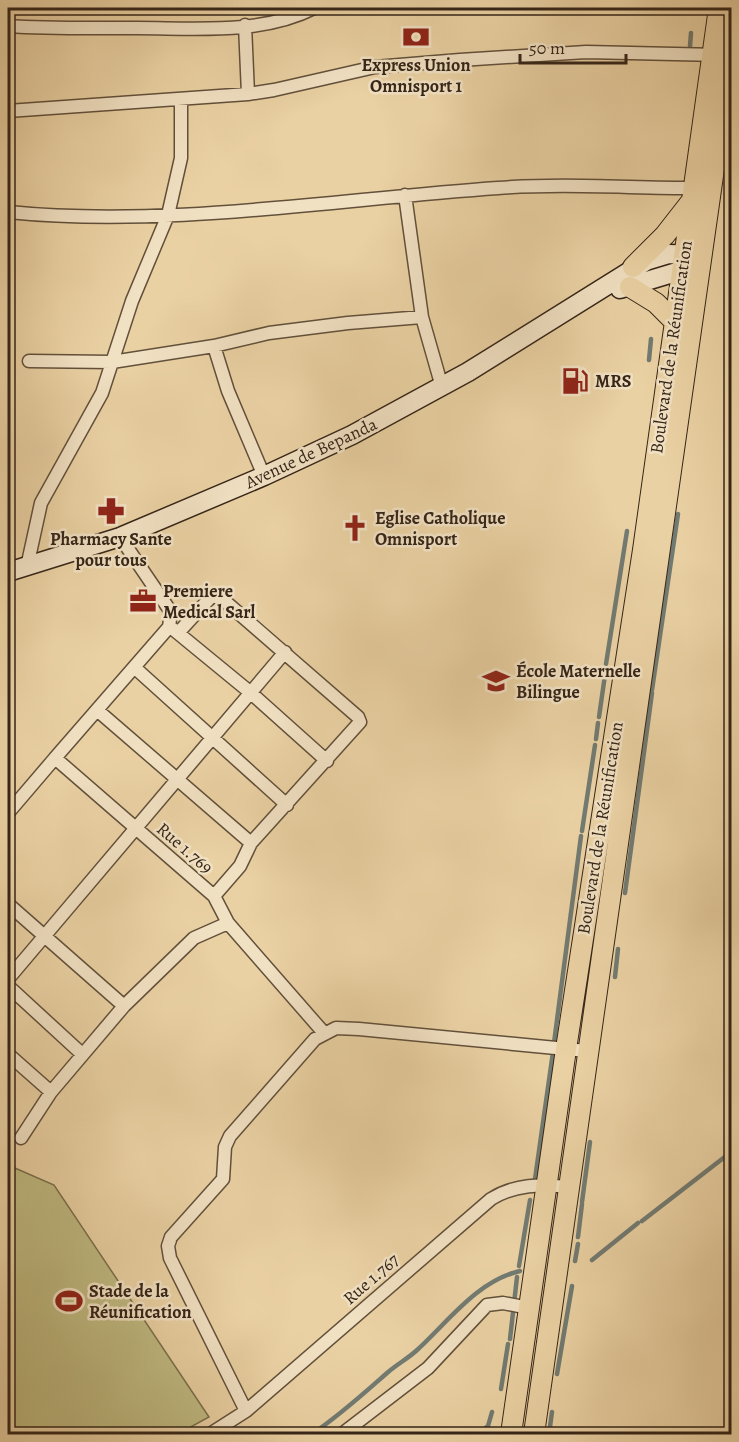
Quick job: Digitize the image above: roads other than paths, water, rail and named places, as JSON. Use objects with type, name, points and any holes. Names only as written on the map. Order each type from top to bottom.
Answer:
[{"type":"main road","name":"Boulevard de la Réunification","points":[[511,1434],[675,322],[692,262],[693,194],[727,47],[719,8]]},
{"type":"main road","points":[[534,1434],[692,262],[727,47]]},
{"type":"main road","points":[[633,267],[665,236],[693,194]]},
{"type":"main road","name":"Avenue de Bepanda","points":[[8,572],[120,537],[264,476],[352,435],[442,387],[633,267],[657,256],[692,262]]},
{"type":"main road","name":"Avenue de Bepanda","points":[[595,293],[630,287],[692,262]]},
{"type":"main road","points":[[630,287],[656,303],[675,322]]},
{"type":"street","points":[[8,26],[146,28],[245,25],[276,22],[314,8]]},
{"type":"street","points":[[245,25],[248,94]]},
{"type":"street","points":[[8,111],[248,94],[357,70],[396,65],[586,52],[727,47]]},
{"type":"street","points":[[27,567],[41,503],[95,409],[132,301],[168,215],[181,158],[181,99]]},
{"type":"street","points":[[8,212],[36,215],[168,215],[405,195],[560,186],[693,194]]},
{"type":"street","points":[[405,195],[422,317],[442,387]]},
{"type":"street","points":[[29,361],[111,362],[214,346],[291,330],[422,317]]},
{"type":"street","points":[[214,346],[228,391],[264,476]]},
{"type":"street","points":[[120,537],[171,612],[173,630],[251,693],[327,761]]},
{"type":"street","points":[[8,813],[134,667],[215,595],[285,652],[358,717],[357,726],[251,843],[240,866],[214,896]]},
{"type":"street","points":[[8,979],[137,830],[285,652]]},
{"type":"street","points":[[134,667],[287,805]]},
{"type":"street","points":[[97,710],[251,843]]},
{"type":"street","name":"Rue 1.769","points":[[55,759],[214,896],[228,923],[324,1032]]},
{"type":"street","points":[[8,904],[124,1006]]},
{"type":"street","points":[[21,1138],[51,1092],[124,1006],[194,938],[228,923]]},
{"type":"street","points":[[8,986],[82,1054]]},
{"type":"street","points":[[246,1411],[170,1258],[168,1246],[171,1237],[224,1179],[225,1147],[230,1136],[315,1039],[324,1032],[336,1028],[359,1029],[587,1051]]},
{"type":"street","points":[[8,1054],[51,1092]]},
{"type":"street","name":"Rue 1.767","points":[[210,1434],[246,1411],[491,1199],[513,1188],[546,1185],[568,1187]]},
{"type":"street","points":[[342,1434],[428,1368],[487,1305],[502,1303],[529,1308]]},
{"type":"waterway","points":[[690,46],[691,33]]},
{"type":"waterway","points":[[649,360],[651,339]]},
{"type":"waterway","points":[[652,690],[678,514]]},
{"type":"waterway","points":[[606,664],[627,531]]},
{"type":"waterway","points":[[599,717],[606,668]]},
{"type":"waterway","points":[[625,893],[652,693]]},
{"type":"waterway","points":[[596,739],[598,723]]},
{"type":"waterway","points":[[582,831],[595,745]]},
{"type":"waterway","points":[[554,1043],[581,836]]},
{"type":"waterway","points":[[615,977],[618,949]]},
{"type":"waterway","points":[[534,1186],[553,1052]]},
{"type":"waterway","points":[[582,1202],[590,1142]]},
{"type":"waterway","points":[[642,1221],[726,1156]]},
{"type":"waterway","points":[[519,1266],[530,1200]]},
{"type":"waterway","points":[[578,1237],[582,1204]]},
{"type":"waterway","points":[[592,1260],[638,1223]]},
{"type":"waterway","points":[[575,1261],[578,1244]]},
{"type":"waterway","points":[[312,1434],[416,1351],[477,1293],[504,1276],[520,1271]]},
{"type":"waterway","points":[[510,1339],[517,1277]]},
{"type":"waterway","points":[[557,1374],[572,1286]]},
{"type":"waterway","points":[[501,1389],[508,1344]]},
{"type":"waterway","points":[[477,1434],[488,1426],[492,1412]]},
{"type":"waterway","points":[[549,1434],[552,1412]]},
{"type":"place","name":"Express Union Omnisport 1","points":[[416,37]]},
{"type":"place","name":"MRS","points":[[575,381]]},
{"type":"place","name":"Pharmacy Sante pour tous","points":[[111,511]]},
{"type":"place","name":"Eglise Catholique Omnisport","points":[[355,528]]},
{"type":"place","name":"Premiere Medical Sarl","points":[[143,601]]},
{"type":"place","name":"École Maternelle Bilingue","points":[[496,681]]},
{"type":"place","name":"Stade de la Réunification","points":[[69,1301]]}]
